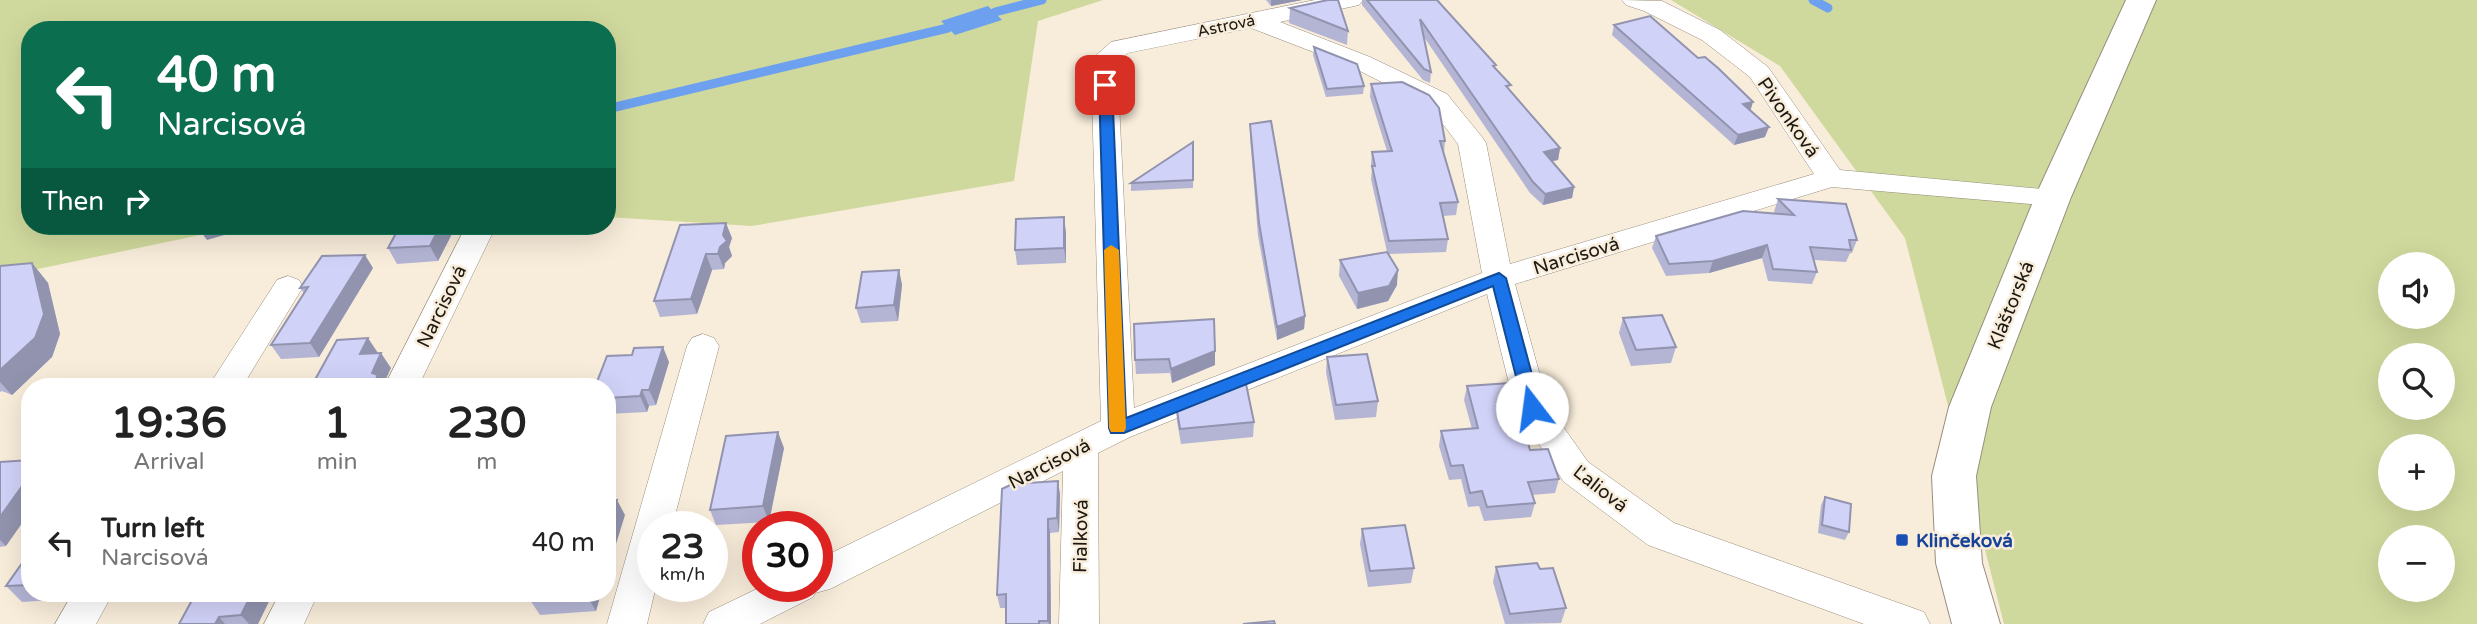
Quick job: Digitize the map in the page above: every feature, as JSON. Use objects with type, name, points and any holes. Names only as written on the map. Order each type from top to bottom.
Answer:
[{"type":"street","name":"Astrová","points":[[1118,428],[1104,60],[1120,47],[1351,0]]},
{"type":"street","name":"Pivonková","points":[[1634,0],[1653,6],[1711,35],[1759,72],[1831,178]]},
{"type":"street","name":"Kláštorská","points":[[1976,624],[1958,563],[1954,476],[1970,407],[2053,197],[2141,0]]},
{"type":"street","name":"Ľaliová","points":[[1254,20],[1361,62],[1438,100],[1472,143],[1499,278],[1532,408],[1576,472],[1661,534],[1910,624]]},
{"type":"street","name":"Narcisová","points":[[833,570],[1118,428],[1499,278],[1831,178],[2053,197]]},
{"type":"street","name":"Narcisová","points":[[405,378],[477,235]]},
{"type":"street","points":[[231,378],[288,287]]},
{"type":"street","points":[[658,511],[703,346]]},
{"type":"street","name":"Fialková","points":[[1079,624],[1081,447]]},
{"type":"street","points":[[627,624],[637,587]]},
{"type":"street","points":[[75,624],[88,602]]},
{"type":"street","points":[[284,624],[295,602]]},
{"type":"street","points":[[723,624],[768,602]]},
{"type":"green space","points":[[0,0],[1103,0],[1038,21],[1014,181],[752,226],[616,218],[616,21],[21,21],[21,235],[200,235],[0,277]]},
{"type":"green space","points":[[1671,0],[2477,0],[2477,624],[2004,624],[1905,238],[1780,66]]},
{"type":"water","points":[[988,6],[1002,20],[955,35],[941,21]]},
{"type":"building","points":[[1338,0],[1348,31],[1290,8]]},
{"type":"building","points":[[1367,0],[1437,0],[1496,65],[1493,66],[1511,85],[1506,86],[1560,148],[1544,152],[1574,187],[1545,194],[1533,182],[1420,19],[1431,72],[1424,69]]},
{"type":"building","points":[[1650,16],[1698,58],[1705,57],[1718,68],[1753,102],[1743,104],[1769,127],[1738,135],[1614,25]]},
{"type":"building","points":[[1314,47],[1357,64],[1364,86],[1327,89]]},
{"type":"building","points":[[1402,82],[1429,95],[1439,108],[1445,141],[1440,141],[1458,202],[1440,203],[1448,239],[1389,241],[1372,166],[1375,166],[1372,152],[1392,151],[1371,84]]},
{"type":"building","points":[[1271,121],[1305,316],[1277,327],[1259,223],[1250,124]]},
{"type":"building","points":[[1193,142],[1193,180],[1131,183]]},
{"type":"building","points":[[1778,199],[1846,204],[1857,240],[1849,240],[1851,250],[1810,247],[1817,272],[1773,269],[1767,245],[1713,261],[1669,264],[1656,236],[1743,211],[1794,215]]},
{"type":"building","points":[[1064,217],[1064,248],[1015,250],[1016,219]]},
{"type":"building","points":[[726,223],[723,235],[727,241],[720,247],[718,254],[706,254],[691,299],[654,301],[680,225]]},
{"type":"building","points":[[395,235],[436,235],[430,246],[388,248]]},
{"type":"building","points":[[1387,252],[1398,270],[1389,286],[1358,293],[1340,260]]},
{"type":"building","points":[[365,255],[310,343],[271,345],[308,287],[300,288],[322,256]]},
{"type":"building","points":[[32,263],[44,314],[35,338],[0,370],[0,266]]},
{"type":"building","points":[[899,270],[894,305],[856,308],[862,272]]},
{"type":"building","points":[[1662,315],[1676,347],[1636,350],[1623,318]]},
{"type":"building","points":[[1214,319],[1215,351],[1171,369],[1169,359],[1135,360],[1134,324]]},
{"type":"building","points":[[368,338],[360,354],[381,353],[372,373],[378,375],[376,378],[316,378],[337,340]]},
{"type":"building","points":[[663,347],[649,390],[642,390],[640,396],[616,397],[616,378],[598,378],[607,356],[632,355],[634,348]]},
{"type":"building","points":[[1367,354],[1378,401],[1336,405],[1327,357]]},
{"type":"building","points":[[1510,383],[1530,450],[1548,449],[1559,479],[1528,482],[1535,503],[1487,507],[1482,491],[1470,493],[1463,465],[1451,466],[1441,431],[1478,428],[1467,386]]},
{"type":"building","points":[[1246,384],[1254,422],[1180,429],[1176,405],[1224,387]]},
{"type":"building","points":[[778,432],[763,506],[710,510],[726,436]]},
{"type":"building","points":[[21,461],[21,488],[0,517],[0,462]]},
{"type":"building","points":[[1058,481],[1057,518],[1048,519],[1048,621],[1039,621],[1039,624],[1006,624],[1006,594],[997,595],[1002,489],[1012,484]]},
{"type":"building","points":[[1825,497],[1851,504],[1849,532],[1822,525]]},
{"type":"building","points":[[1405,525],[1414,568],[1370,571],[1362,529]]},
{"type":"building","points":[[1537,563],[1540,569],[1553,568],[1566,608],[1510,614],[1496,567]]},
{"type":"building","points":[[21,565],[21,585],[6,586]]},
{"type":"building","points":[[191,602],[248,602],[241,615],[219,617],[215,624],[179,624]]},
{"type":"building","points":[[1274,621],[1275,624],[1243,624]]},
{"type":"waterway","points":[[995,12],[1042,0]]},
{"type":"waterway","points":[[1813,0],[1828,8]]},
{"type":"waterway","points":[[616,107],[948,28]]},
{"type":"slow traffic","points":[[1111,250],[1118,428]]},
{"type":"place","name":"Klinčeková","points":[[1902,540]]},
{"type":"route","points":[[1105,85],[1118,428],[1499,278],[1532,408]]}]
